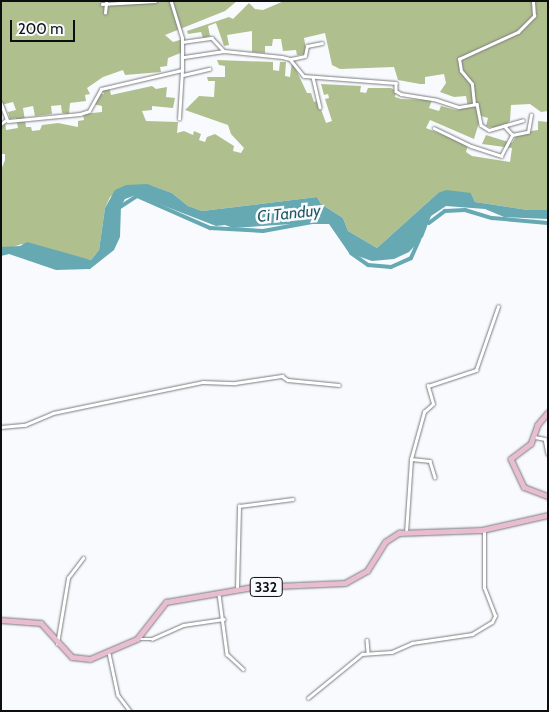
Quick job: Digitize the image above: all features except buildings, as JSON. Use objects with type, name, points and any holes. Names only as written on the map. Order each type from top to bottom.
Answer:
[{"type":"main road","points":[[548,413],[538,425],[535,437],[529,447],[514,454],[511,460],[524,487],[548,496]]},
{"type":"main road","name":"332","points":[[1,620],[41,623],[57,644],[72,657],[80,660],[109,653],[137,640],[163,604],[237,589],[324,585],[354,580],[367,571],[385,542],[406,533],[484,530],[548,515]]},
{"type":"street","points":[[105,13],[104,3],[154,1]]},
{"type":"street","points":[[171,1],[182,42],[184,58],[178,119]]},
{"type":"street","points":[[474,104],[472,84],[461,71],[458,60],[518,32],[534,16],[533,1]]},
{"type":"street","points":[[182,42],[212,38],[224,51]]},
{"type":"street","points":[[184,58],[224,51],[290,59],[305,56],[307,46],[322,44]]},
{"type":"street","points":[[290,59],[301,74],[313,77],[396,83],[396,91],[401,94],[437,100],[458,107],[474,104],[479,107],[485,129],[497,130],[524,120]]},
{"type":"street","points":[[182,75],[209,69]]},
{"type":"street","points":[[1,124],[6,120],[86,112],[101,89],[182,70]]},
{"type":"street","points":[[313,77],[320,107]]},
{"type":"street","points":[[1,103],[6,120]]},
{"type":"street","points":[[512,135],[528,132],[531,115]]},
{"type":"street","points":[[504,126],[512,135]]},
{"type":"street","points":[[434,128],[471,146],[501,156],[512,135]]},
{"type":"street","points":[[406,533],[411,458],[424,412],[433,404],[428,386],[476,370],[498,307]]},
{"type":"street","points":[[1,427],[25,425],[53,413],[203,382],[235,383],[282,376],[288,380],[339,385]]},
{"type":"street","points":[[535,437],[545,439],[548,454]]},
{"type":"street","points":[[411,458],[430,461],[435,477]]},
{"type":"street","points":[[237,589],[239,506],[293,499]]},
{"type":"street","points":[[308,698],[360,655],[368,652],[392,652],[412,643],[472,634],[492,622],[495,616],[484,588],[484,530]]},
{"type":"street","points":[[57,644],[68,578],[83,558]]},
{"type":"street","points":[[219,592],[228,656],[236,660],[243,670]]},
{"type":"street","points":[[137,640],[150,640],[183,625],[224,619]]},
{"type":"street","points":[[367,640],[368,652]]},
{"type":"street","points":[[109,653],[118,695],[130,711]]},
{"type":"green space","points":[[1,1],[237,1],[225,11],[165,35],[173,42],[183,39],[183,52],[168,58],[167,66],[160,67],[161,72],[125,75],[123,70],[103,77],[87,88],[90,94],[85,95],[86,101],[70,103],[69,114],[62,113],[61,105],[51,106],[52,114],[35,116],[33,106],[23,108],[26,127],[31,127],[32,131],[40,130],[42,125],[58,123],[78,127],[78,121],[84,120],[83,114],[102,112],[102,106],[93,104],[99,94],[104,94],[102,89],[109,87],[111,95],[152,86],[156,89],[167,87],[166,97],[175,98],[173,108],[152,106],[152,110],[142,111],[146,121],[178,122],[177,133],[184,131],[193,135],[194,131],[201,134],[199,140],[205,142],[207,137],[215,134],[234,146],[233,151],[241,153],[244,148],[231,134],[228,125],[185,110],[199,96],[214,97],[215,81],[208,81],[207,77],[225,77],[225,66],[219,65],[217,60],[273,62],[273,70],[279,71],[280,62],[286,62],[285,76],[290,77],[292,61],[307,93],[311,93],[314,102],[318,101],[326,123],[332,121],[325,99],[329,98],[328,94],[324,95],[321,84],[361,86],[360,92],[366,93],[368,88],[391,88],[396,91],[395,97],[401,99],[432,100],[429,108],[439,111],[441,106],[456,110],[468,107],[466,96],[454,97],[440,92],[446,83],[444,74],[425,77],[425,84],[420,84],[398,80],[394,67],[340,69],[332,65],[325,33],[304,38],[307,54],[297,55],[296,50],[283,51],[281,39],[273,39],[272,46],[265,46],[265,53],[252,52],[252,31],[227,35],[229,45],[224,46],[216,23],[208,26],[210,36],[203,38],[201,32],[188,34],[187,31],[229,17],[233,19],[249,3],[255,9],[263,10],[284,1],[548,1],[548,111],[541,112],[530,104],[511,105],[510,121],[499,129],[486,126],[488,118],[481,116],[474,139],[430,120],[426,128],[468,145],[466,152],[472,156],[510,162],[512,148],[482,144],[486,135],[512,143],[518,133],[538,130],[538,121],[548,122],[548,210],[528,210],[475,202],[471,193],[438,193],[377,248],[348,231],[343,218],[321,204],[317,197],[202,211],[188,206],[172,193],[152,186],[126,185],[110,197],[105,208],[99,250],[91,260],[22,244],[6,249],[1,247],[1,170],[5,154],[1,154],[1,125],[5,122],[6,130],[18,128],[16,118],[10,119],[8,112],[16,110],[13,102],[1,105]]},
{"type":"water","points":[[147,184],[172,193],[188,206],[202,211],[317,197],[321,204],[343,218],[348,231],[377,248],[438,193],[446,190],[471,193],[475,202],[528,210],[548,210],[548,219],[504,217],[485,209],[446,206],[431,216],[423,237],[409,252],[394,259],[372,261],[349,253],[329,224],[323,222],[233,228],[225,225],[216,226],[136,195],[125,199],[121,206],[120,237],[114,250],[90,269],[56,270],[9,254],[1,256],[1,247],[20,246],[27,242],[91,260],[99,250],[105,208],[115,190],[126,185]]},
{"type":"waterway","name":"Ci Tanduy","points":[[120,207],[137,196],[210,228],[263,231],[312,222],[328,222]]},
{"type":"waterway","name":"Ci Tanduy","points":[[429,223],[445,211],[465,210],[492,218],[548,223]]},
{"type":"waterway","name":"Ci Tanduy","points":[[351,253],[368,265],[391,267],[411,258],[419,240]]}]
